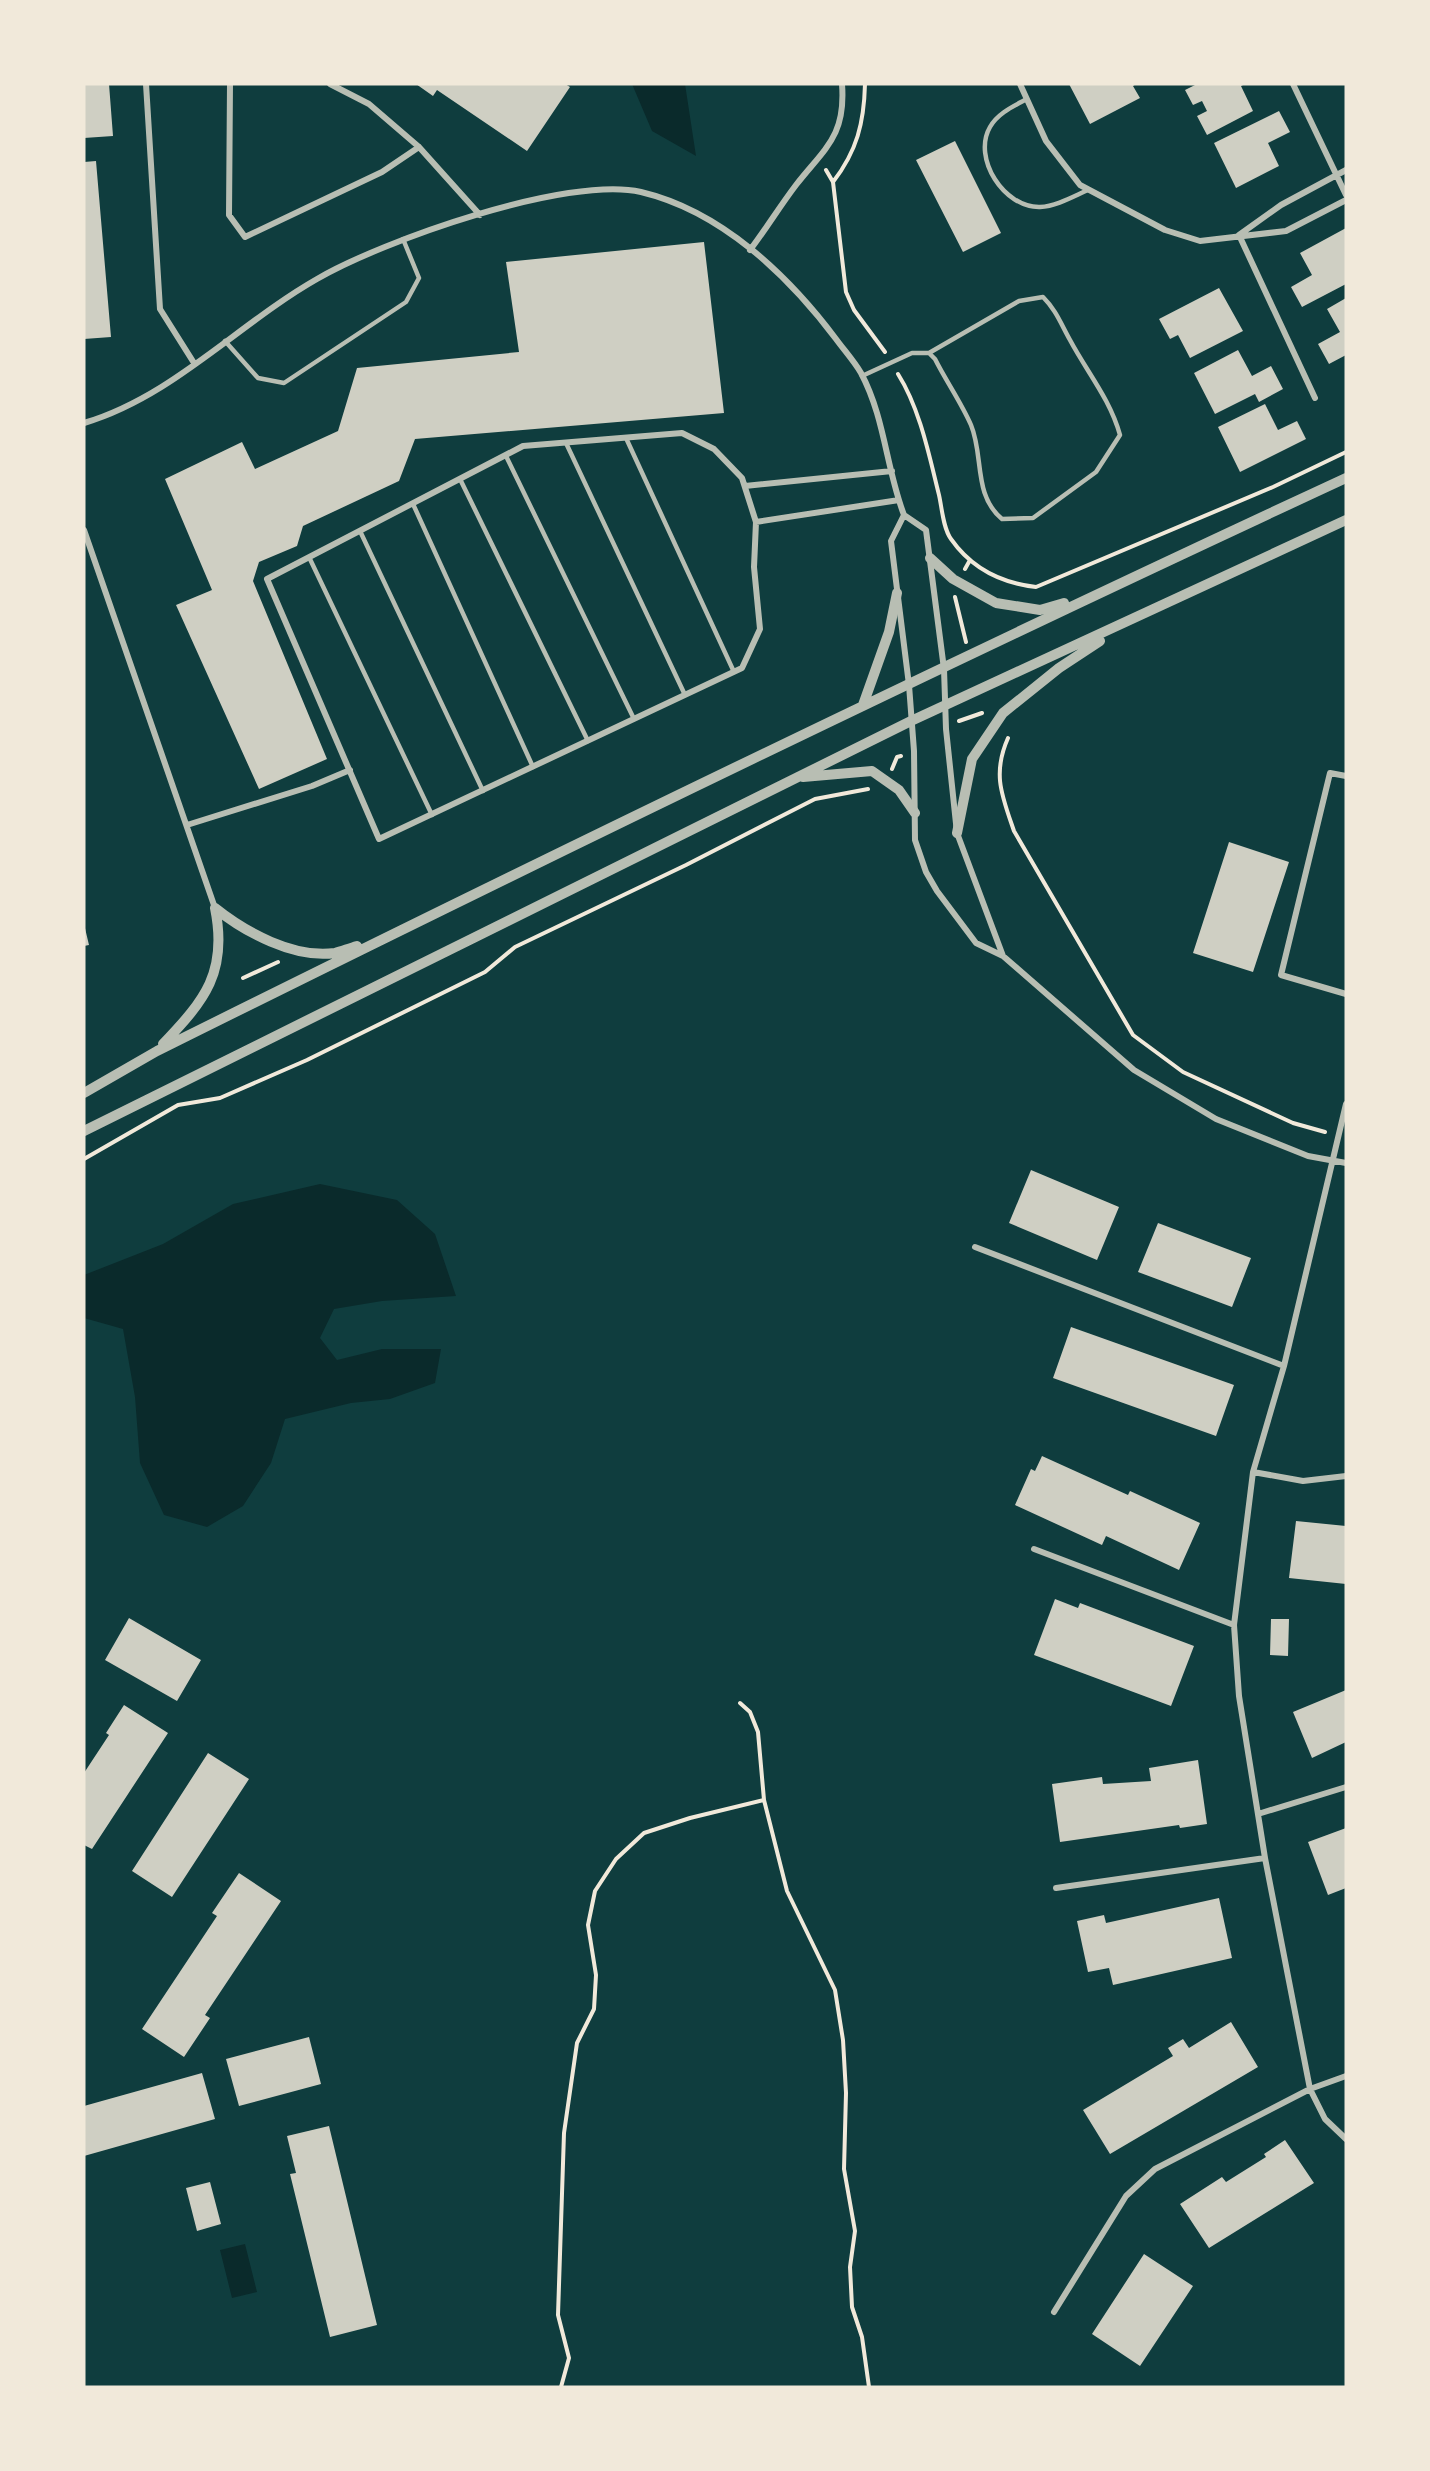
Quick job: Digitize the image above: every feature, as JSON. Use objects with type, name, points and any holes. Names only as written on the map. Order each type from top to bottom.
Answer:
[{"type":"street","points":[[146,84],[160,309],[194,363]]},
{"type":"street","points":[[230,84],[229,214],[245,237],[382,172],[419,147]]},
{"type":"street","points":[[330,84],[369,104],[419,147],[480,215]]},
{"type":"street","points":[[750,250],[796,185],[831,146],[844,108],[842,84]]},
{"type":"street","points":[[1020,84],[1046,141],[1080,185],[1165,230],[1200,241],[1286,231],[1346,200]]},
{"type":"street","points":[[1293,84],[1346,195]]},
{"type":"street","points":[[1239,235],[1281,205],[1346,170]]},
{"type":"street","points":[[84,423],[111,415],[173,379],[318,278],[403,239],[507,206],[586,191],[638,191],[681,205],[736,238],[776,271],[814,311],[862,376],[875,402],[904,515],[926,530],[944,669],[946,729],[957,833],[1003,956]]},
{"type":"street","points":[[1239,235],[1315,398]]},
{"type":"street","points":[[682,433],[714,449],[742,478],[756,522],[754,567],[760,629],[742,668],[379,839],[267,579],[523,446],[626,438],[682,433]]},
{"type":"street","points":[[745,486],[892,471]]},
{"type":"street","points":[[84,1093],[157,1051],[392,934],[863,705],[971,656],[1093,595],[1346,478]]},
{"type":"street","points":[[756,522],[899,500]]},
{"type":"street","points":[[904,515],[891,541],[909,685],[914,751],[915,840],[926,872],[937,891],[976,943],[1003,956],[1134,1070],[1216,1119],[1308,1156],[1346,1163]]},
{"type":"street","points":[[84,1131],[911,721],[1130,622],[1346,520]]},
{"type":"street","points":[[84,530],[187,825],[215,908],[220,930],[219,954],[214,976],[205,997],[157,1051]]},
{"type":"street","points":[[930,558],[958,582],[996,603],[1040,610],[1093,595]]},
{"type":"street","points":[[863,705],[889,632],[897,593]]},
{"type":"street","points":[[957,833],[972,759],[1003,713],[1059,668],[1130,622]]},
{"type":"street","points":[[187,825],[312,786],[350,770]]},
{"type":"street","points":[[794,778],[872,771],[899,789],[915,813]]},
{"type":"street","points":[[1346,776],[1330,773],[1281,975],[1346,994]]},
{"type":"street","points":[[215,908],[262,938],[303,950],[334,953],[392,934]]},
{"type":"street","points":[[1346,1104],[1284,1365],[1253,1472],[1234,1625],[1239,1696],[1265,1858],[1311,2089],[1325,2119],[1346,2139]]},
{"type":"street","points":[[975,1247],[1284,1365]]},
{"type":"street","points":[[1253,1472],[1303,1481],[1346,1476]]},
{"type":"street","points":[[1034,1549],[1234,1625]]},
{"type":"street","points":[[1258,1814],[1346,1787]]},
{"type":"street","points":[[1056,1888],[1265,1858]]},
{"type":"street","points":[[1054,2312],[1126,2196],[1155,2169],[1311,2089],[1346,2076]]},
{"type":"lane","points":[[1027,99],[1000,115],[991,126],[985,139],[986,157],[991,172],[1002,189],[1014,199],[1040,207],[1088,190]]},
{"type":"lane","points":[[225,341],[258,378],[284,383],[406,302],[419,278],[403,239]]},
{"type":"lane","points":[[862,376],[912,353],[929,353],[1019,301],[1043,297],[1056,310],[1069,339],[1113,410],[1120,435],[1096,472],[1033,518],[1002,519],[992,511],[980,477],[972,426],[935,359],[929,353]]},
{"type":"lane","points":[[626,438],[734,672]]},
{"type":"lane","points":[[566,443],[685,695]]},
{"type":"lane","points":[[506,456],[634,719]]},
{"type":"lane","points":[[460,479],[588,741]]},
{"type":"lane","points":[[413,504],[533,767]]},
{"type":"lane","points":[[360,531],[483,791]]},
{"type":"lane","points":[[309,557],[432,814]]},
{"type":"path","points":[[833,182],[856,148],[864,116],[865,84]]},
{"type":"path","points":[[819,159],[833,182],[846,292],[854,310],[904,383],[926,444],[950,538],[977,567],[1009,584],[1036,587],[1273,487],[1346,452]]},
{"type":"path","points":[[970,560],[953,589],[971,656]]},
{"type":"path","points":[[946,729],[965,717],[991,712],[1003,713]]},
{"type":"path","points":[[1009,735],[998,774],[1001,795],[1014,831],[1133,1035],[1183,1072],[1293,1123],[1339,1136]]},
{"type":"path","points":[[84,1160],[178,1105],[220,1098],[307,1060],[485,972],[516,947],[686,865],[815,799],[882,787],[897,757],[914,751]]},
{"type":"path","points":[[243,978],[284,959]]},
{"type":"path","points":[[740,1703],[750,1712],[758,1732],[764,1800],[787,1891],[835,1989],[844,2051],[844,2169],[855,2231],[850,2267],[852,2307],[862,2337],[869,2387]]},
{"type":"path","points":[[561,2387],[569,2358],[558,2315],[564,2133],[577,2043],[594,2008],[596,1975],[588,1925],[595,1891],[616,1859],[644,1833],[690,1818],[764,1800]]},
{"type":"water","points":[[632,84],[685,84],[696,156],[652,131]]},
{"type":"water","points":[[320,1184],[397,1200],[435,1234],[456,1296],[382,1301],[334,1309],[320,1338],[337,1360],[382,1349],[441,1349],[435,1383],[390,1399],[351,1403],[285,1419],[271,1463],[243,1506],[207,1527],[164,1515],[140,1463],[135,1397],[123,1329],[84,1318],[84,1275],[163,1244],[233,1204]]},
{"type":"water","points":[[245,2244],[257,2292],[232,2298],[220,2250]]},
{"type":"building","points":[[84,84],[109,84],[113,136],[84,138]]},
{"type":"building","points":[[416,84],[565,84],[570,87],[527,151],[437,90],[433,96]]},
{"type":"building","points":[[1069,84],[1136,84],[1133,86],[1140,98],[1090,124]]},
{"type":"building","points":[[1197,84],[1245,84],[1241,86],[1253,111],[1207,135],[1197,116],[1207,111],[1202,101],[1193,105],[1185,90]]},
{"type":"building","points":[[1279,111],[1290,132],[1268,143],[1279,166],[1236,188],[1214,143]]},
{"type":"building","points":[[955,141],[1001,233],[963,252],[916,160]]},
{"type":"building","points":[[96,161],[111,337],[84,339],[84,162]]},
{"type":"building","points":[[1346,228],[1346,284],[1302,307],[1291,287],[1312,275],[1300,253]]},
{"type":"building","points":[[704,242],[724,413],[415,439],[399,481],[303,526],[297,546],[259,562],[253,581],[327,759],[259,789],[176,605],[212,590],[165,479],[242,442],[255,469],[338,431],[357,368],[519,352],[506,262]]},
{"type":"building","points":[[1219,288],[1243,331],[1190,358],[1178,335],[1170,339],[1159,319]]},
{"type":"building","points":[[1346,298],[1346,355],[1329,364],[1318,344],[1340,332],[1327,309]]},
{"type":"building","points":[[1238,350],[1252,376],[1271,366],[1283,389],[1259,402],[1255,394],[1215,414],[1194,373]]},
{"type":"building","points":[[1265,404],[1278,430],[1297,421],[1306,439],[1240,472],[1218,427]]},
{"type":"building","points":[[1229,842],[1289,862],[1253,972],[1193,953]]},
{"type":"building","points":[[84,924],[89,945],[84,946]]},
{"type":"building","points":[[1031,1170],[1119,1207],[1097,1260],[1009,1223]]},
{"type":"building","points":[[1158,1223],[1251,1258],[1232,1307],[1138,1272]]},
{"type":"building","points":[[1071,1327],[1234,1385],[1216,1436],[1053,1378]]},
{"type":"building","points":[[1042,1456],[1128,1495],[1130,1491],[1200,1523],[1179,1570],[1106,1536],[1102,1545],[1015,1505],[1031,1469],[1035,1471]]},
{"type":"building","points":[[1296,1521],[1346,1526],[1346,1584],[1289,1578]]},
{"type":"building","points":[[1055,1599],[1078,1608],[1080,1603],[1194,1646],[1171,1706],[1034,1655]]},
{"type":"building","points":[[129,1618],[201,1660],[177,1701],[105,1660]]},
{"type":"building","points":[[1271,1619],[1289,1619],[1288,1656],[1270,1655]]},
{"type":"building","points":[[1346,1690],[1346,1742],[1312,1758],[1293,1712]]},
{"type":"building","points":[[124,1705],[168,1733],[92,1849],[84,1845],[84,1773],[109,1735],[106,1733]]},
{"type":"building","points":[[208,1753],[249,1779],[172,1897],[132,1871]]},
{"type":"building","points":[[1198,1760],[1207,1824],[1180,1828],[1179,1825],[1060,1842],[1052,1784],[1102,1777],[1103,1784],[1151,1781],[1149,1768]]},
{"type":"building","points":[[1346,1828],[1346,1888],[1328,1895],[1308,1842]]},
{"type":"building","points":[[239,1873],[281,1901],[205,2015],[210,2018],[184,2057],[142,2029],[217,1916],[212,1913]]},
{"type":"building","points":[[1219,1898],[1232,1958],[1113,1985],[1109,1968],[1088,1972],[1077,1921],[1104,1915],[1106,1923]]},
{"type":"building","points":[[1231,2022],[1258,2067],[1110,2154],[1083,2110],[1173,2056],[1168,2048],[1183,2039],[1189,2048]]},
{"type":"building","points":[[309,2037],[321,2084],[239,2106],[226,2059]]},
{"type":"building","points":[[202,2073],[215,2119],[84,2156],[84,2106]]},
{"type":"building","points":[[329,2126],[377,2325],[330,2337],[290,2174],[296,2173],[287,2136]]},
{"type":"building","points":[[1285,2140],[1314,2183],[1209,2248],[1180,2204],[1222,2177],[1226,2182],[1266,2157],[1264,2154]]},
{"type":"building","points":[[210,2182],[221,2224],[197,2231],[186,2188]]},
{"type":"building","points":[[1144,2254],[1193,2286],[1140,2366],[1092,2334]]}]
